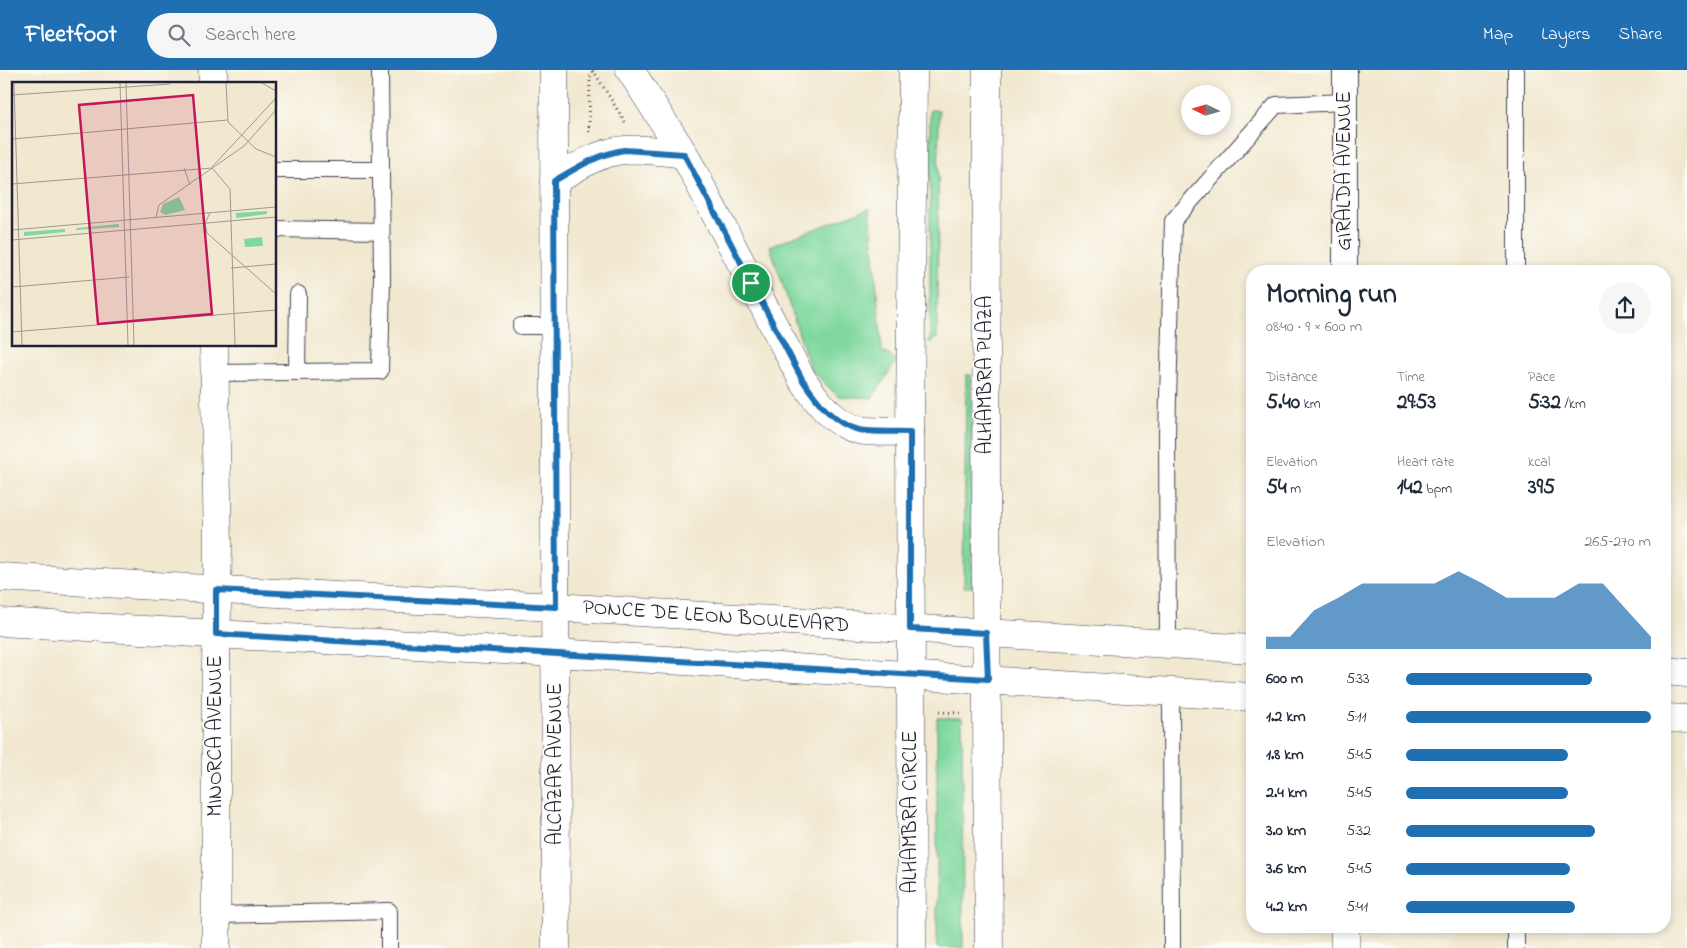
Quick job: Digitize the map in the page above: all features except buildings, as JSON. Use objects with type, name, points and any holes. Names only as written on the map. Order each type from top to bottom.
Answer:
[{"type":"street","name":"ALCAZAR AVENUE","points":[[554,70],[556,948]]},
{"type":"street","points":[[630,70],[684,154],[802,379],[816,399],[835,418],[860,430],[910,432]]},
{"type":"street","points":[[910,676],[910,432],[914,70]]},
{"type":"street","name":"ALHAMBRA PLAZA","points":[[987,70],[986,633],[988,679]]},
{"type":"street","name":"GIRALDA AVENUE","points":[[1345,70],[1345,265]]},
{"type":"street","points":[[554,181],[588,161],[608,153],[632,150],[684,154]]},
{"type":"street","name":"MINORCA AVENUE","points":[[214,346],[218,545],[216,590],[216,948]]},
{"type":"street","name":"PONCE DE LEON BOULEVARD","points":[[0,577],[556,607],[1246,649]]},
{"type":"street","points":[[0,622],[556,653],[1246,697]]},
{"type":"street","points":[[1671,672],[1687,673]]},
{"type":"street","name":"ALHAMBRA CIRCLE","points":[[910,676],[912,948]]},
{"type":"street","points":[[988,679],[989,948]]},
{"type":"street","points":[[1671,718],[1687,719]]},
{"type":"street","points":[[1345,933],[1346,948]]},
{"type":"lane","points":[[214,373],[380,372],[380,70]]},
{"type":"lane","points":[[1516,70],[1516,265]]},
{"type":"lane","points":[[1168,644],[1167,435],[1173,220],[1276,105],[1345,102]]},
{"type":"lane","points":[[276,170],[380,170]]},
{"type":"lane","points":[[276,229],[381,231]]},
{"type":"lane","points":[[298,294],[298,372]]},
{"type":"lane","points":[[521,326],[554,326]]},
{"type":"lane","points":[[1171,691],[1172,948]]},
{"type":"lane","points":[[216,915],[389,911],[389,948]]},
{"type":"lane","points":[[1516,933],[1516,948]]},
{"type":"path","points":[[593,70],[628,127]]},
{"type":"path","points":[[589,135],[590,78],[593,70]]},
{"type":"path","points":[[939,712],[962,713]]},
{"type":"green space","points":[[930,110],[939,110],[937,338],[930,343]]},
{"type":"green space","points":[[870,208],[882,351],[897,360],[872,398],[838,396],[811,370],[770,246]]},
{"type":"green space","points":[[966,375],[971,375],[972,587],[964,587]]},
{"type":"green space","points":[[937,718],[962,718],[963,948],[937,948]]},
{"type":"route","points":[[640,150],[684,154],[751,283],[802,379],[826,410],[835,418],[860,430],[910,432],[910,629],[986,633],[988,679],[216,634],[216,590],[556,607],[554,181],[593,158],[608,153],[640,150]]}]
